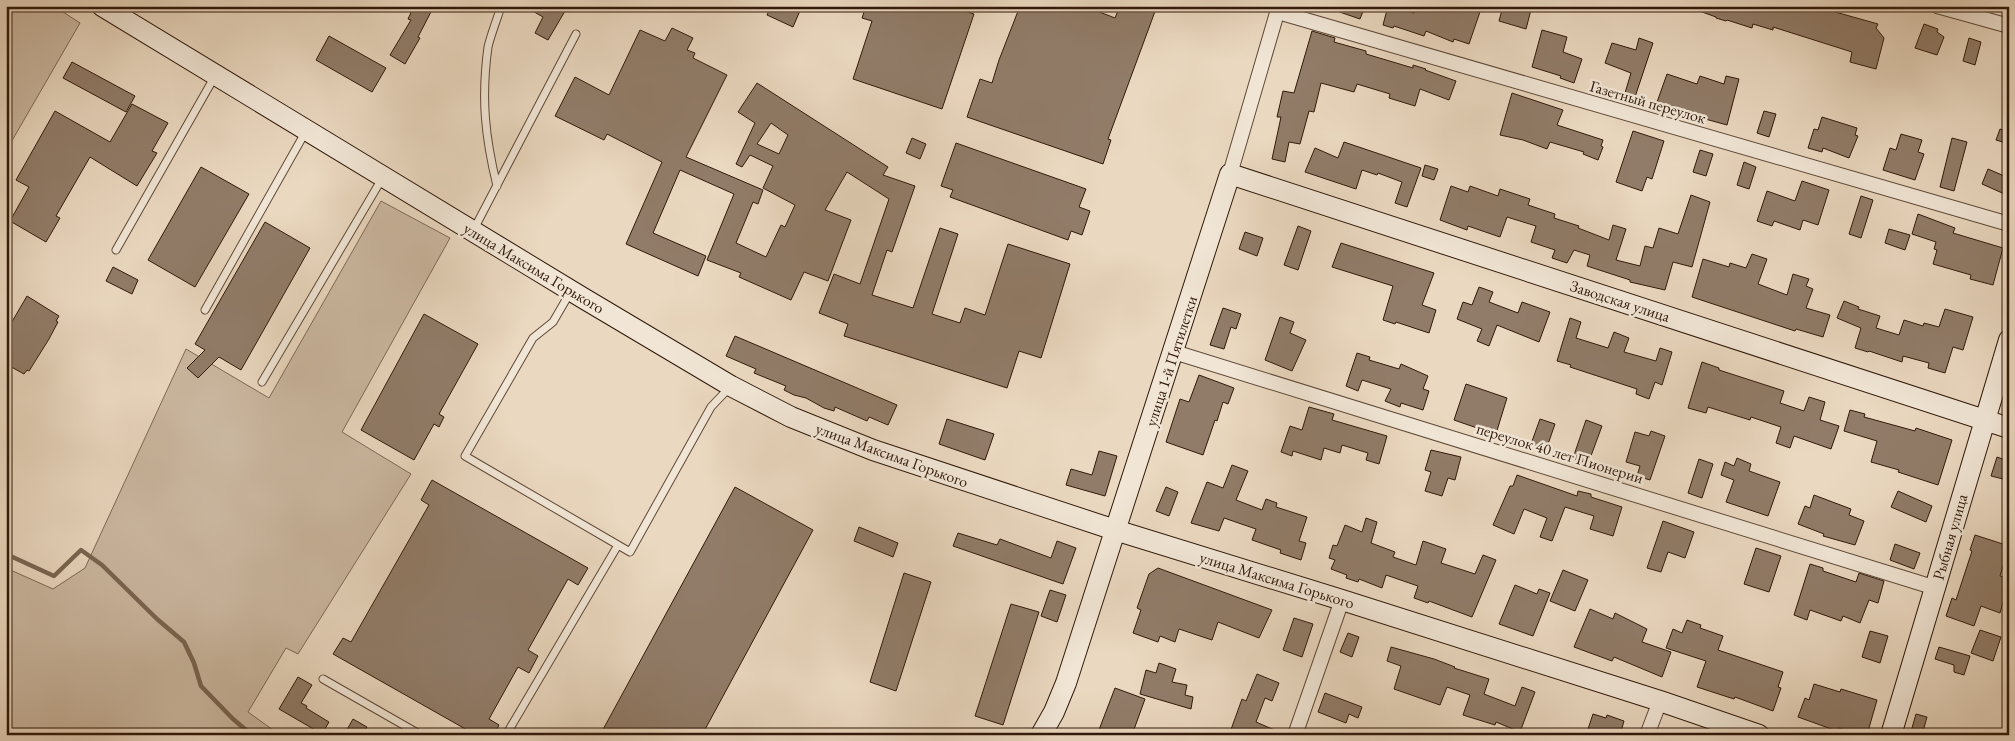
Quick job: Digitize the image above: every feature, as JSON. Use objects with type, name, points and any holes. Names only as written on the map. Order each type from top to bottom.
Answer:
[{"type":"main road","name":"улица Максима Горького","points":[[102,6],[571,291],[732,386],[791,417],[873,450],[1116,530],[1660,701],[1759,735]]},
{"type":"main road","name":"улица 1-й Пятилетки","points":[[1041,735],[1054,712],[1066,683],[1230,174]]},
{"type":"main road","name":"Заводская улица","points":[[1230,174],[2009,428]]},
{"type":"main road","name":"Рыбная улица","points":[[1891,735],[2009,340]]},
{"type":"street","points":[[1937,6],[2009,26]]},
{"type":"street","name":"улица 1-й Пятилетки","points":[[1230,174],[1278,9]]},
{"type":"street","name":"Газетный переулок","points":[[1278,9],[2009,224]]},
{"type":"street","name":"переулок 40 лет Пионерии","points":[[1174,352],[1936,588]]},
{"type":"street","points":[[1295,735],[1342,600]]},
{"type":"street","points":[[1647,735],[1660,701]]},
{"type":"street","name":"улица 1-й Пятилетки","points":[[1050,735],[1054,712]]},
{"type":"lane","points":[[497,186],[487,148],[483,107],[489,46],[501,6]]},
{"type":"lane","points":[[473,232],[576,34]]},
{"type":"lane","points":[[116,250],[215,75]]},
{"type":"lane","points":[[204,310],[306,130]]},
{"type":"lane","points":[[262,382],[383,177]]},
{"type":"lane","points":[[571,291],[553,322],[533,338],[465,456],[630,552],[711,407],[732,386]]},
{"type":"lane","points":[[506,735],[618,544]]},
{"type":"lane","points":[[322,679],[421,735]]},
{"type":"shaded area","points":[[6,6],[54,6],[80,23],[6,151]]},
{"type":"shaded area","points":[[381,201],[450,238],[342,432],[411,474],[298,654],[286,648],[248,712],[280,735],[6,735],[6,568],[53,589],[85,568],[186,349],[269,398]]},
{"type":"building","points":[[414,6],[434,6],[418,37],[420,38],[405,64],[390,55],[411,20],[408,19]]},
{"type":"building","points":[[524,6],[568,6],[548,40],[535,33],[543,17]]},
{"type":"building","points":[[771,6],[802,6],[793,27],[767,15]]},
{"type":"building","points":[[866,6],[949,6],[974,14],[942,109],[853,79],[872,21],[862,18]]},
{"type":"building","points":[[1020,6],[1084,6],[1115,18],[1120,6],[1157,6],[1108,139],[1111,140],[1103,164],[967,117],[980,79],[992,83]]},
{"type":"building","points":[[1328,6],[1365,6],[1360,19],[1328,8]]},
{"type":"building","points":[[1388,6],[1414,13],[1416,6],[1482,6],[1469,44],[1454,39],[1453,42],[1426,31],[1424,36],[1394,26],[1393,28],[1383,25]]},
{"type":"building","points":[[1503,6],[1532,6],[1526,29],[1499,21]]},
{"type":"building","points":[[1691,6],[1814,6],[1878,24],[1876,28],[1884,38],[1876,69],[1850,62],[1852,52],[1773,27],[1773,30],[1753,24],[1752,28],[1726,21],[1691,8]]},
{"type":"building","points":[[1924,24],[1938,29],[1937,32],[1944,37],[1937,55],[1915,48]]},
{"type":"building","points":[[672,28],[693,38],[687,50],[695,53],[693,58],[727,75],[686,157],[763,190],[758,204],[753,202],[736,243],[766,257],[781,225],[785,227],[795,205],[763,188],[773,166],[750,155],[742,167],[736,164],[755,123],[738,112],[757,83],[888,167],[883,175],[915,186],[892,252],[887,250],[872,295],[913,308],[940,228],[958,234],[932,314],[960,323],[965,308],[985,315],[1008,244],[1070,264],[1041,358],[1019,351],[1007,388],[844,336],[848,324],[819,313],[834,274],[860,284],[889,199],[847,172],[825,210],[851,220],[828,281],[804,272],[791,300],[739,277],[741,273],[707,260],[734,194],[680,170],[653,233],[706,256],[698,276],[626,244],[662,162],[607,134],[604,140],[555,116],[575,77],[609,95],[640,30],[665,41]],"holes":[[[771,123],[788,135],[779,154],[757,144]]]},
{"type":"building","points":[[1542,30],[1567,37],[1563,52],[1582,59],[1574,83],[1560,78],[1561,76],[1532,67]]},
{"type":"building","points":[[1312,31],[1335,38],[1334,42],[1366,51],[1366,54],[1413,68],[1413,65],[1456,81],[1449,100],[1420,89],[1415,106],[1389,98],[1390,94],[1357,84],[1354,92],[1321,83],[1314,112],[1309,111],[1300,144],[1289,142],[1285,162],[1272,159],[1281,117],[1277,117],[1283,91],[1294,93]]},
{"type":"building","points":[[329,36],[386,68],[372,92],[316,60]]},
{"type":"building","points":[[1639,38],[1653,43],[1635,97],[1625,93],[1631,73],[1605,63],[1612,43],[1636,50]]},
{"type":"building","points":[[1969,38],[1981,42],[1975,65],[1963,61]]},
{"type":"building","points":[[72,62],[135,96],[126,112],[63,78]]},
{"type":"building","points":[[1667,74],[1697,84],[1700,76],[1724,84],[1726,76],[1739,79],[1727,125],[1656,105]]},
{"type":"building","points":[[1512,93],[1563,110],[1557,125],[1603,140],[1601,146],[1603,147],[1598,160],[1583,154],[1584,152],[1550,142],[1547,149],[1523,140],[1500,135]]},
{"type":"building","points":[[132,104],[168,123],[152,151],[157,153],[137,186],[90,157],[56,216],[60,218],[46,242],[10,221],[29,187],[16,180],[55,111],[110,142]]},
{"type":"building","points":[[1764,111],[1776,114],[1769,137],[1757,133]]},
{"type":"building","points":[[1822,117],[1857,128],[1855,135],[1858,136],[1849,158],[1823,148],[1822,152],[1808,148],[1814,129],[1818,130]]},
{"type":"building","points":[[2000,129],[2009,132],[2009,144],[1996,140]]},
{"type":"building","points":[[1633,131],[1664,141],[1652,179],[1647,177],[1642,191],[1616,182]]},
{"type":"building","points":[[1901,134],[1922,140],[1918,152],[1924,154],[1915,180],[1883,170],[1890,148],[1896,150]]},
{"type":"building","points":[[912,138],[926,144],[920,159],[906,153]]},
{"type":"building","points":[[1952,138],[1967,142],[1954,191],[1940,187]]},
{"type":"building","points":[[1344,142],[1421,168],[1407,207],[1395,203],[1402,182],[1378,173],[1377,175],[1362,170],[1356,189],[1305,172],[1315,148],[1338,158]]},
{"type":"building","points":[[956,143],[1086,189],[1079,207],[1090,211],[1082,235],[1071,231],[1068,240],[950,197],[953,190],[941,186]]},
{"type":"building","points":[[1700,150],[1713,154],[1706,176],[1693,172]]},
{"type":"building","points":[[1744,162],[1756,167],[1749,189],[1737,185]]},
{"type":"building","points":[[1425,165],[1438,169],[1434,180],[1422,176]]},
{"type":"building","points":[[201,167],[249,194],[195,287],[148,260]]},
{"type":"building","points":[[1988,169],[2009,178],[2009,196],[1982,184]]},
{"type":"building","points":[[1802,181],[1829,190],[1818,225],[1803,220],[1800,230],[1774,221],[1772,226],[1757,221],[1767,191],[1795,201]]},
{"type":"building","points":[[1451,186],[1468,192],[1470,186],[1498,196],[1500,189],[1530,199],[1528,205],[1555,214],[1554,218],[1579,226],[1578,228],[1609,240],[1613,225],[1626,229],[1616,260],[1640,266],[1645,246],[1653,248],[1659,228],[1678,234],[1691,195],[1710,202],[1692,267],[1673,262],[1665,290],[1630,282],[1630,280],[1587,266],[1590,255],[1574,250],[1567,263],[1552,258],[1555,250],[1531,242],[1536,226],[1507,217],[1500,237],[1468,226],[1467,230],[1440,220]]},
{"type":"building","points":[[1861,196],[1873,200],[1861,238],[1849,234]]},
{"type":"building","points":[[1918,214],[1955,228],[1953,233],[2003,248],[1993,285],[1970,279],[1971,275],[1933,264],[1937,250],[1934,249],[1936,242],[1912,234]]},
{"type":"building","points":[[265,222],[310,248],[241,370],[219,357],[198,378],[187,368],[205,350],[195,344]]},
{"type":"building","points":[[1298,226],[1311,231],[1298,270],[1284,265]]},
{"type":"building","points":[[1889,229],[1910,235],[1905,250],[1885,243]]},
{"type":"building","points":[[1245,232],[1263,238],[1257,256],[1239,249]]},
{"type":"building","points":[[1341,243],[1434,273],[1422,305],[1436,310],[1429,333],[1396,322],[1395,324],[1383,320],[1393,286],[1332,267]]},
{"type":"building","points":[[1752,254],[1767,259],[1758,284],[1787,295],[1793,274],[1809,279],[1806,286],[1813,289],[1806,308],[1830,315],[1823,337],[1796,329],[1795,331],[1692,297],[1703,259],[1729,267],[1730,263],[1746,268]]},
{"type":"building","points":[[113,267],[138,280],[132,294],[106,281]]},
{"type":"building","points":[[1479,287],[1493,292],[1489,302],[1518,313],[1522,302],[1550,312],[1539,342],[1497,325],[1489,346],[1477,341],[1482,329],[1457,319],[1463,302],[1472,305]]},
{"type":"building","points":[[27,296],[59,316],[49,339],[29,371],[27,370],[24,374],[6,364],[6,332]]},
{"type":"building","points":[[1844,301],[1859,307],[1858,309],[1880,316],[1876,328],[1899,335],[1904,320],[1923,326],[1924,323],[1939,327],[1945,309],[1973,317],[1963,350],[1953,347],[1945,373],[1928,368],[1929,363],[1903,356],[1902,362],[1855,348],[1861,328],[1837,318]]},
{"type":"building","points":[[1223,308],[1241,314],[1236,329],[1231,327],[1224,349],[1210,345]]},
{"type":"building","points":[[424,314],[478,344],[439,414],[444,417],[439,427],[434,424],[414,460],[361,430]]},
{"type":"building","points":[[1280,317],[1294,322],[1290,333],[1306,340],[1292,371],[1265,360]]},
{"type":"building","points":[[1570,318],[1581,322],[1576,338],[1608,348],[1614,332],[1629,338],[1624,352],[1656,361],[1660,348],[1672,352],[1662,385],[1655,382],[1649,399],[1636,394],[1637,389],[1557,361]]},
{"type":"building","points":[[735,336],[897,405],[888,425],[869,417],[867,421],[835,407],[834,411],[824,408],[806,398],[784,390],[786,386],[754,373],[756,369],[726,356]]},
{"type":"building","points":[[1357,353],[1370,357],[1369,360],[1399,369],[1401,364],[1428,376],[1423,389],[1429,391],[1423,410],[1401,403],[1400,407],[1385,401],[1391,389],[1362,380],[1358,391],[1346,386]]},
{"type":"building","points":[[1702,362],[1719,368],[1719,370],[1784,391],[1780,403],[1804,411],[1809,397],[1825,402],[1820,420],[1839,426],[1831,449],[1794,436],[1790,448],[1776,443],[1781,427],[1751,417],[1750,420],[1708,407],[1706,413],[1688,408]]},
{"type":"building","points":[[1199,375],[1234,388],[1228,404],[1223,402],[1203,455],[1166,442],[1180,399],[1189,402]]},
{"type":"building","points":[[1466,384],[1507,398],[1495,437],[1479,432],[1480,429],[1454,420]]},
{"type":"building","points":[[1309,407],[1334,414],[1332,420],[1387,436],[1379,464],[1366,460],[1368,453],[1342,445],[1340,453],[1324,448],[1321,460],[1293,451],[1292,456],[1281,452],[1290,426],[1302,430]]},
{"type":"building","points":[[1850,410],[1865,414],[1864,417],[1915,431],[1916,428],[1952,440],[1938,485],[1898,472],[1899,470],[1871,462],[1877,441],[1844,431]]},
{"type":"building","points":[[947,419],[994,434],[985,460],[939,444]]},
{"type":"building","points":[[1540,419],[1555,424],[1546,450],[1531,444]]},
{"type":"building","points":[[1586,420],[1602,426],[1588,464],[1573,458]]},
{"type":"building","points":[[1651,431],[1665,436],[1650,480],[1637,476],[1640,466],[1626,462],[1635,432],[1649,436]]},
{"type":"building","points":[[1431,450],[1461,457],[1455,480],[1448,478],[1442,496],[1425,491],[1431,472],[1425,470]]},
{"type":"building","points":[[1099,451],[1117,456],[1105,496],[1066,485],[1071,469],[1092,475]]},
{"type":"building","points":[[1997,457],[2008,461],[2003,479],[1991,476]]},
{"type":"building","points":[[1737,458],[1751,464],[1749,471],[1780,482],[1768,516],[1726,502],[1734,480],[1721,475],[1725,462],[1734,466]]},
{"type":"building","points":[[1699,459],[1713,464],[1702,498],[1688,493]]},
{"type":"building","points":[[1232,465],[1248,471],[1236,500],[1262,510],[1266,499],[1277,503],[1276,507],[1307,517],[1299,541],[1306,543],[1301,560],[1280,553],[1281,550],[1252,540],[1256,529],[1224,518],[1219,531],[1191,523],[1207,482],[1223,488]]},
{"type":"building","points":[[1517,475],[1577,496],[1578,491],[1591,494],[1591,497],[1622,507],[1613,536],[1590,529],[1594,516],[1565,507],[1552,541],[1540,537],[1547,518],[1524,509],[1514,534],[1493,525],[1510,486],[1513,486]]},
{"type":"building","points":[[432,480],[588,568],[578,585],[568,579],[528,650],[538,656],[529,673],[518,667],[489,719],[499,725],[494,735],[476,735],[333,654],[343,638],[351,642],[429,505],[421,500]]},
{"type":"building","points":[[735,487],[813,530],[702,735],[600,735]]},
{"type":"building","points":[[1166,487],[1178,492],[1169,516],[1156,511]]},
{"type":"building","points":[[1898,491],[1932,506],[1926,522],[1891,507]]},
{"type":"building","points":[[1814,495],[1851,509],[1849,515],[1864,521],[1855,545],[1823,536],[1824,534],[1798,524],[1805,506],[1810,508]]},
{"type":"building","points":[[1366,518],[1377,522],[1371,543],[1395,552],[1393,557],[1416,565],[1423,541],[1446,549],[1441,563],[1475,574],[1483,555],[1496,560],[1472,617],[1429,601],[1428,603],[1414,598],[1418,586],[1386,575],[1382,588],[1359,579],[1358,582],[1346,578],[1347,575],[1331,569],[1335,560],[1329,558],[1333,545],[1337,546],[1345,525],[1362,532]]},
{"type":"building","points":[[1663,521],[1694,532],[1685,558],[1668,552],[1661,572],[1647,568]]},
{"type":"building","points":[[859,527],[898,543],[893,557],[854,541]]},
{"type":"building","points":[[958,533],[997,545],[1000,539],[1051,558],[1057,541],[1076,548],[1063,584],[953,546]]},
{"type":"building","points":[[1975,535],[2009,546],[2000,576],[2009,579],[2009,582],[2000,613],[1981,606],[1974,626],[1946,616],[1952,598],[1956,600],[1972,551],[1970,550]]},
{"type":"building","points":[[1895,544],[1920,553],[1914,569],[1890,560]]},
{"type":"building","points":[[1756,548],[1781,556],[1769,592],[1744,584]]},
{"type":"building","points":[[1810,564],[1823,568],[1823,571],[1856,582],[1859,573],[1884,581],[1878,603],[1869,600],[1860,623],[1843,616],[1841,621],[1810,610],[1807,620],[1794,615]]},
{"type":"building","points":[[1158,568],[1272,610],[1259,638],[1218,622],[1212,640],[1179,629],[1175,642],[1160,636],[1158,642],[1133,633],[1141,610],[1137,608],[1149,574]]},
{"type":"building","points":[[1563,570],[1588,580],[1575,611],[1550,601]]},
{"type":"building","points":[[904,573],[931,582],[896,691],[870,682]]},
{"type":"building","points":[[1515,585],[1537,594],[1539,589],[1550,593],[1533,636],[1499,624]]},
{"type":"building","points":[[1050,590],[1066,595],[1057,622],[1041,616]]},
{"type":"building","points":[[1011,604],[1039,612],[1003,725],[975,716]]},
{"type":"building","points":[[1590,609],[1613,619],[1615,613],[1647,629],[1642,642],[1671,652],[1662,677],[1614,657],[1612,661],[1574,647]]},
{"type":"building","points":[[1294,618],[1313,624],[1302,657],[1283,650]]},
{"type":"building","points":[[1687,620],[1701,625],[1700,628],[1723,636],[1718,650],[1783,672],[1778,687],[1781,688],[1773,711],[1735,697],[1734,699],[1697,687],[1706,661],[1666,648],[1673,629],[1682,633]]},
{"type":"building","points":[[1980,630],[2001,637],[1993,661],[1971,653]]},
{"type":"building","points":[[1870,631],[1888,636],[1880,663],[1862,657]]},
{"type":"building","points":[[1348,633],[1359,637],[1352,657],[1340,652]]},
{"type":"building","points":[[1391,647],[1434,659],[1454,668],[1489,679],[1484,694],[1515,706],[1522,687],[1535,692],[1520,732],[1496,722],[1495,725],[1463,715],[1470,695],[1447,687],[1440,705],[1394,689],[1401,666],[1387,661]]},
{"type":"building","points":[[1939,647],[1970,656],[1964,675],[1954,672],[1954,665],[1935,659]]},
{"type":"building","points":[[1159,663],[1176,669],[1172,682],[1187,685],[1185,695],[1193,697],[1191,709],[1140,694],[1146,670],[1156,673]]},
{"type":"building","points":[[1257,674],[1279,683],[1272,701],[1265,698],[1256,722],[1286,735],[1229,735],[1242,699],[1246,701]]},
{"type":"building","points":[[298,677],[312,685],[301,703],[329,722],[322,734],[279,709]]},
{"type":"building","points":[[1814,684],[1840,692],[1841,689],[1877,700],[1867,735],[1838,728],[1837,731],[1798,717],[1805,698],[1809,700]]},
{"type":"building","points":[[1115,688],[1145,699],[1132,735],[1097,735]]},
{"type":"building","points":[[1325,693],[1362,707],[1358,718],[1349,714],[1346,723],[1318,712]]},
{"type":"building","points":[[1593,714],[1606,718],[1607,715],[1624,721],[1620,735],[1596,735],[1587,732]]},
{"type":"building","points":[[1916,714],[1927,717],[1922,735],[1910,735]]},
{"type":"building","points":[[353,719],[367,727],[363,735],[344,735]]},
{"type":"waterway","points":[[6,554],[54,576],[81,550],[102,565],[157,619],[184,642],[194,663],[201,686],[233,719],[252,735]]}]
